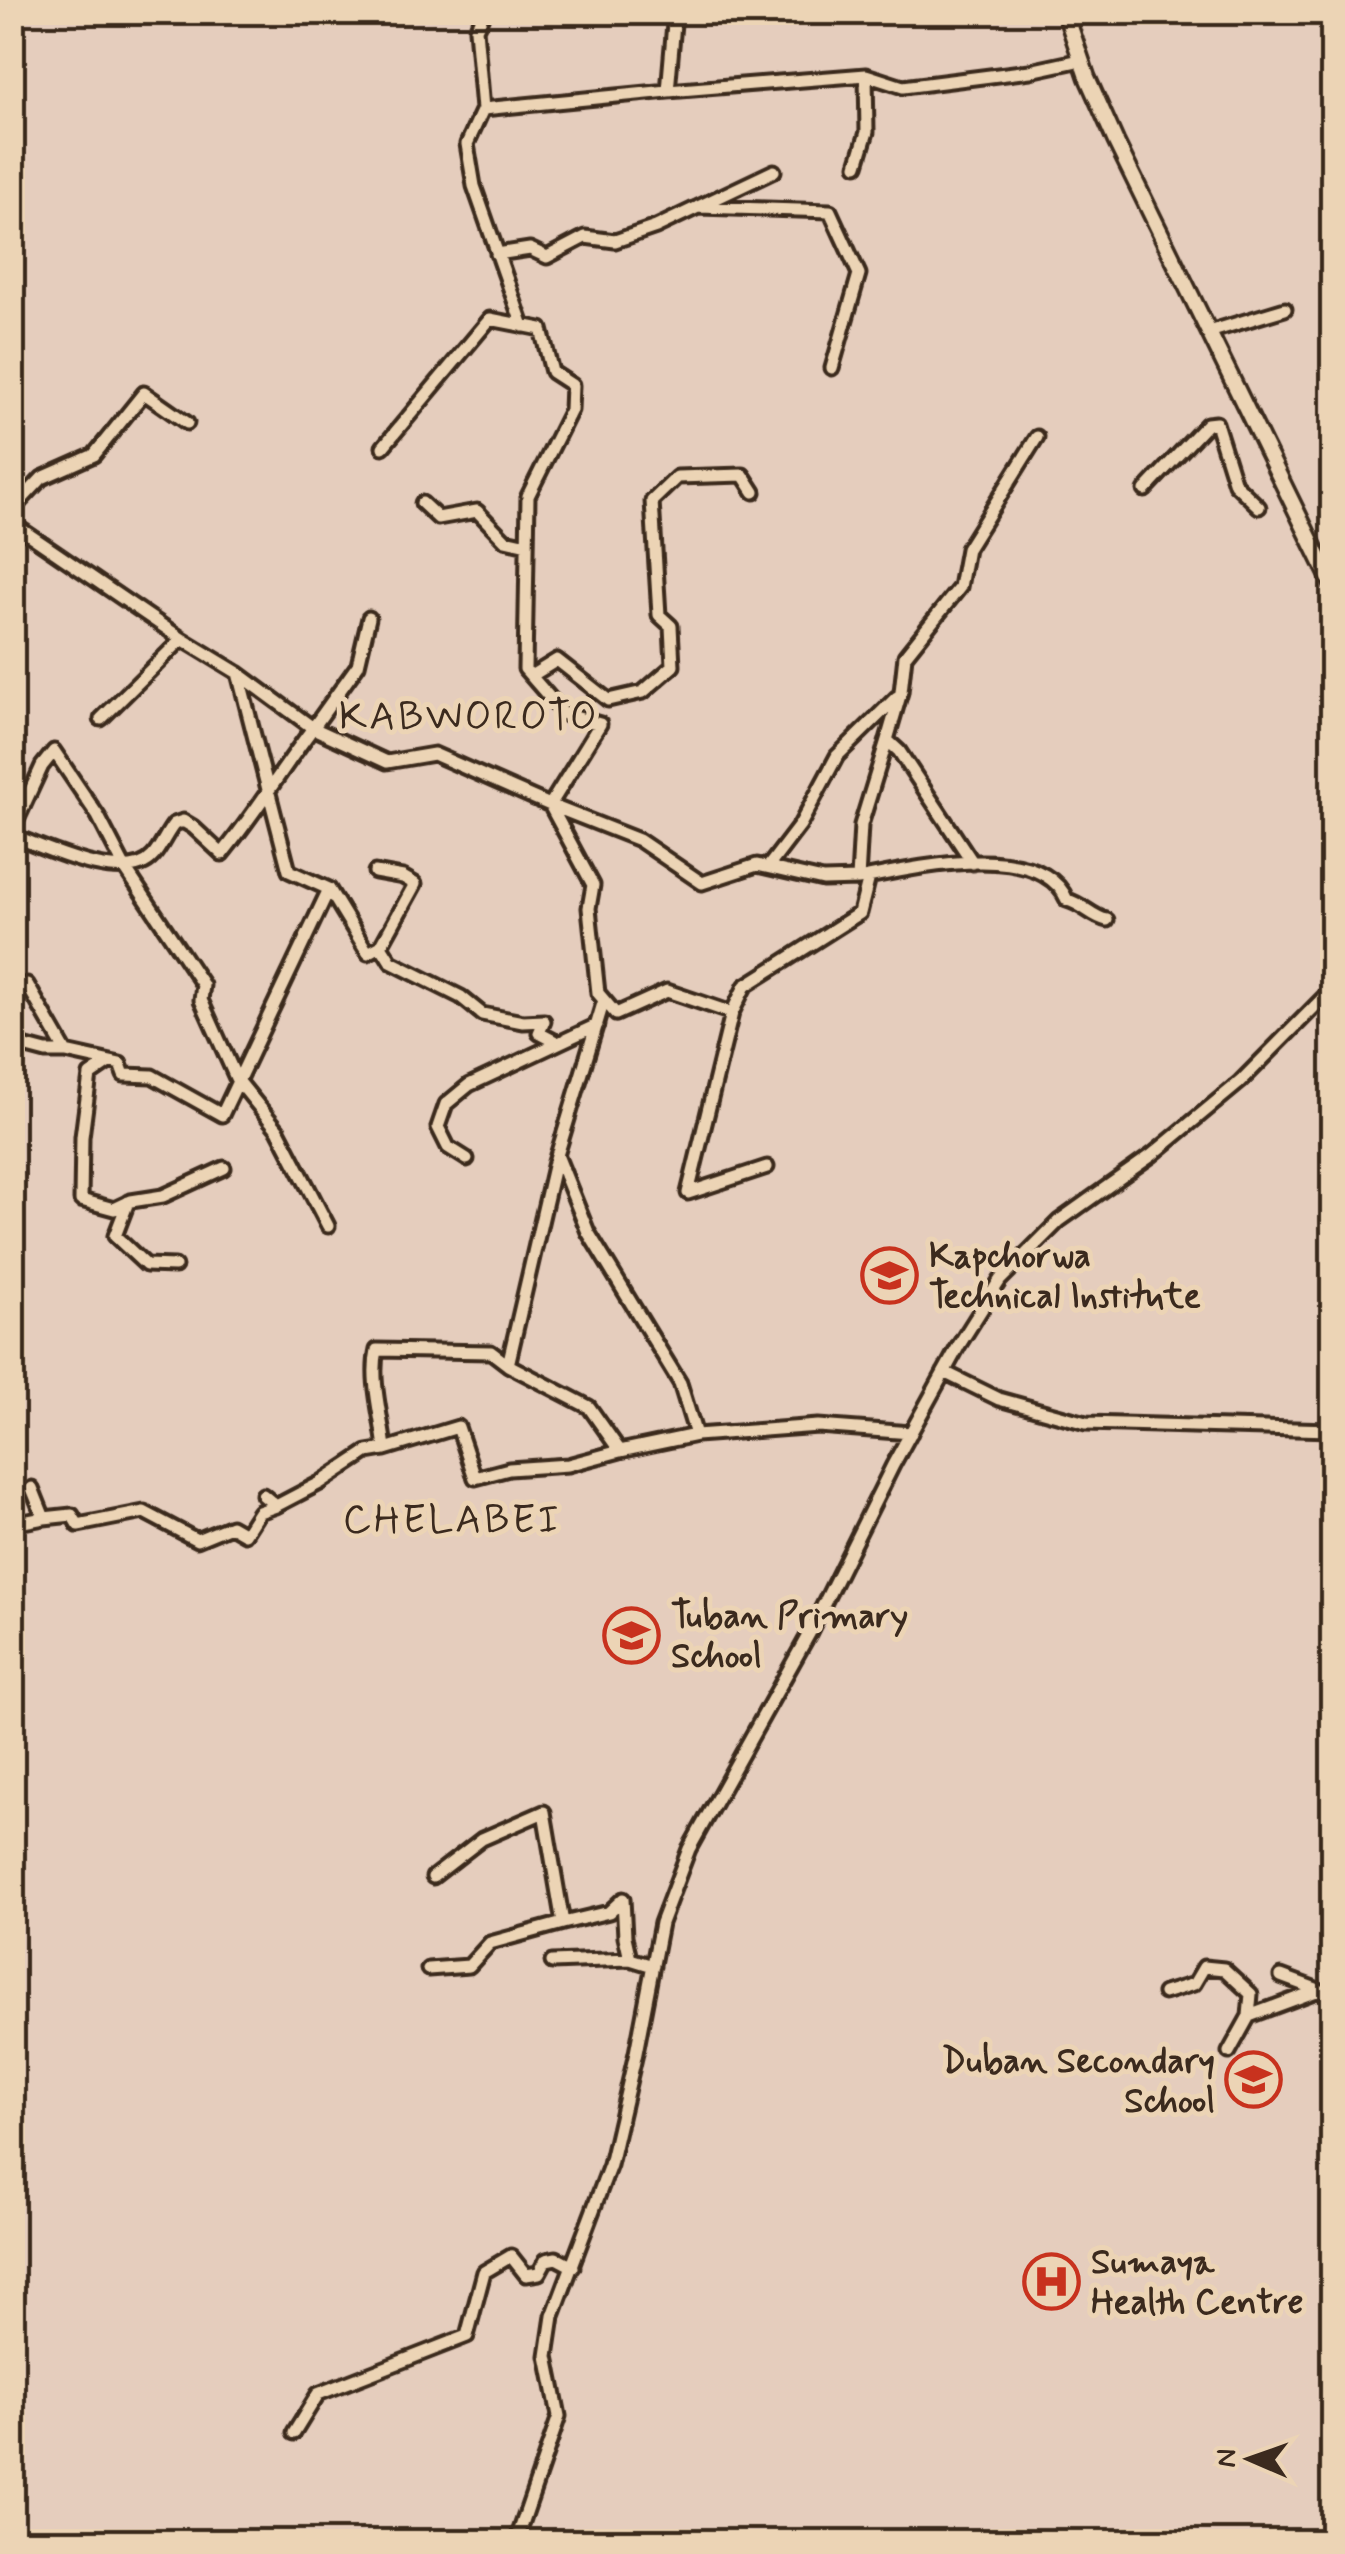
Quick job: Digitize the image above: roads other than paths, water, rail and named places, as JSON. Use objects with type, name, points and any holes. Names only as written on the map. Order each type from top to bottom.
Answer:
[{"type":"main road","points":[[1065,12],[1116,142],[1332,584]]},
{"type":"street","points":[[484,12],[476,30],[483,109],[467,144],[474,186],[522,326]]},
{"type":"street","points":[[668,91],[675,12]]},
{"type":"street","points":[[483,109],[866,75],[903,87],[1030,71],[1081,60]]},
{"type":"street","points":[[857,165],[867,132],[866,75]]},
{"type":"street","points":[[497,254],[530,249],[547,257],[585,237],[615,241],[656,227],[774,171]]},
{"type":"street","points":[[698,207],[830,210],[859,274],[832,368]]},
{"type":"street","points":[[1209,332],[1285,309]]},
{"type":"street","points":[[383,447],[490,320],[541,329],[552,372],[572,385],[571,410],[528,496],[524,669],[564,714],[600,724],[550,805]]},
{"type":"street","points":[[12,510],[42,478],[94,454],[144,393],[188,423]]},
{"type":"street","points":[[1145,490],[1208,424],[1216,423],[1235,484],[1259,507]]},
{"type":"street","points":[[767,1167],[688,1193],[732,1013],[745,986],[860,913],[864,878],[861,825],[901,692],[905,656],[960,587],[967,550],[1037,437]]},
{"type":"street","points":[[530,676],[557,660],[608,700],[643,692],[673,666],[670,626],[659,616],[652,501],[676,477],[742,476],[754,492]]},
{"type":"street","points":[[422,502],[438,518],[477,511],[504,540],[527,545]]},
{"type":"street","points":[[12,523],[313,728],[387,762],[434,754],[640,840],[702,884],[757,865],[824,880],[864,878],[948,862],[1012,864],[1033,870],[1062,888],[1066,900],[1081,903],[1107,920]]},
{"type":"street","points":[[328,1226],[278,1130],[238,1080],[201,1000],[202,985],[125,868],[98,816],[54,751],[42,766],[12,833],[83,862],[125,868],[138,866],[152,857],[174,824],[182,821],[194,826],[222,854],[358,666],[369,618]]},
{"type":"street","points":[[101,720],[182,639]]},
{"type":"street","points":[[238,674],[289,871],[328,889],[368,953],[382,946],[415,884],[403,876],[375,872]]},
{"type":"street","points":[[768,867],[800,826],[837,756],[901,692]]},
{"type":"street","points":[[886,740],[899,750],[973,863]]},
{"type":"street","points":[[550,805],[593,885],[589,908],[598,993],[616,1014],[667,991],[732,1013]]},
{"type":"street","points":[[12,1043],[120,1064],[124,1076],[152,1076],[222,1114],[328,889]]},
{"type":"street","points":[[382,946],[390,962],[461,997],[482,1014],[523,1022],[544,1021],[539,1033],[558,1043]]},
{"type":"street","points":[[27,984],[66,1052]]},
{"type":"street","points":[[516,2542],[558,2416],[547,2340],[610,2165],[661,1923],[689,1849],[810,1632],[944,1372],[1000,1280],[1059,1221],[1152,1154],[1240,1082],[1332,990]]},
{"type":"street","points":[[508,1365],[557,1154],[604,1000]]},
{"type":"street","points":[[467,1159],[448,1147],[438,1127],[446,1104],[469,1085],[597,1025]]},
{"type":"street","points":[[109,1062],[90,1075],[82,1136],[81,1200],[114,1209],[128,1202],[162,1196],[224,1168]]},
{"type":"street","points":[[557,1154],[588,1232],[680,1384],[696,1435]]},
{"type":"street","points":[[128,1202],[115,1236],[146,1265],[175,1266]]},
{"type":"street","points":[[386,1449],[378,1385],[372,1370],[378,1350],[491,1352],[508,1365],[589,1407],[620,1451]]},
{"type":"street","points":[[944,1372],[999,1399],[1086,1423],[1332,1430]]},
{"type":"street","points":[[12,1520],[72,1515],[78,1525],[144,1512],[197,1540],[232,1526],[245,1534],[259,1512],[320,1484],[367,1452],[458,1427],[475,1478],[509,1468],[568,1466],[696,1435],[818,1426],[911,1433]]},
{"type":"street","points":[[32,1488],[44,1518]]},
{"type":"street","points":[[263,1495],[276,1506]]},
{"type":"street","points":[[433,1878],[482,1839],[544,1812],[562,1923]]},
{"type":"street","points":[[428,1969],[469,1966],[490,1943],[608,1912],[623,1899],[630,1960]]},
{"type":"street","points":[[552,1962],[630,1960],[653,1966]]},
{"type":"street","points":[[1164,1993],[1194,1984],[1204,1968],[1224,1969],[1252,1994],[1249,2016],[1229,2052]]},
{"type":"street","points":[[1281,1976],[1332,1995]]},
{"type":"street","points":[[1249,2016],[1320,1990]]},
{"type":"street","points":[[294,2432],[318,2394],[467,2336],[484,2272],[512,2256],[526,2276],[539,2272],[546,2260],[556,2258],[572,2267]]},
{"type":"waterway","points":[[1321,2542],[1332,2537]]},
{"type":"place","name":"Kapchorwa Technical Institute","points":[[890,1275]]},
{"type":"place","name":"Tuban Primary School","points":[[632,1635]]},
{"type":"place","name":"Duban Secondary School","points":[[1254,2080]]},
{"type":"place","name":"Sumaya Health Centre","points":[[1052,2281]]},
{"type":"district","name":"KABWOROTO","points":[[469,715]]},
{"type":"district","name":"CHELABEI","points":[[452,1518]]}]
